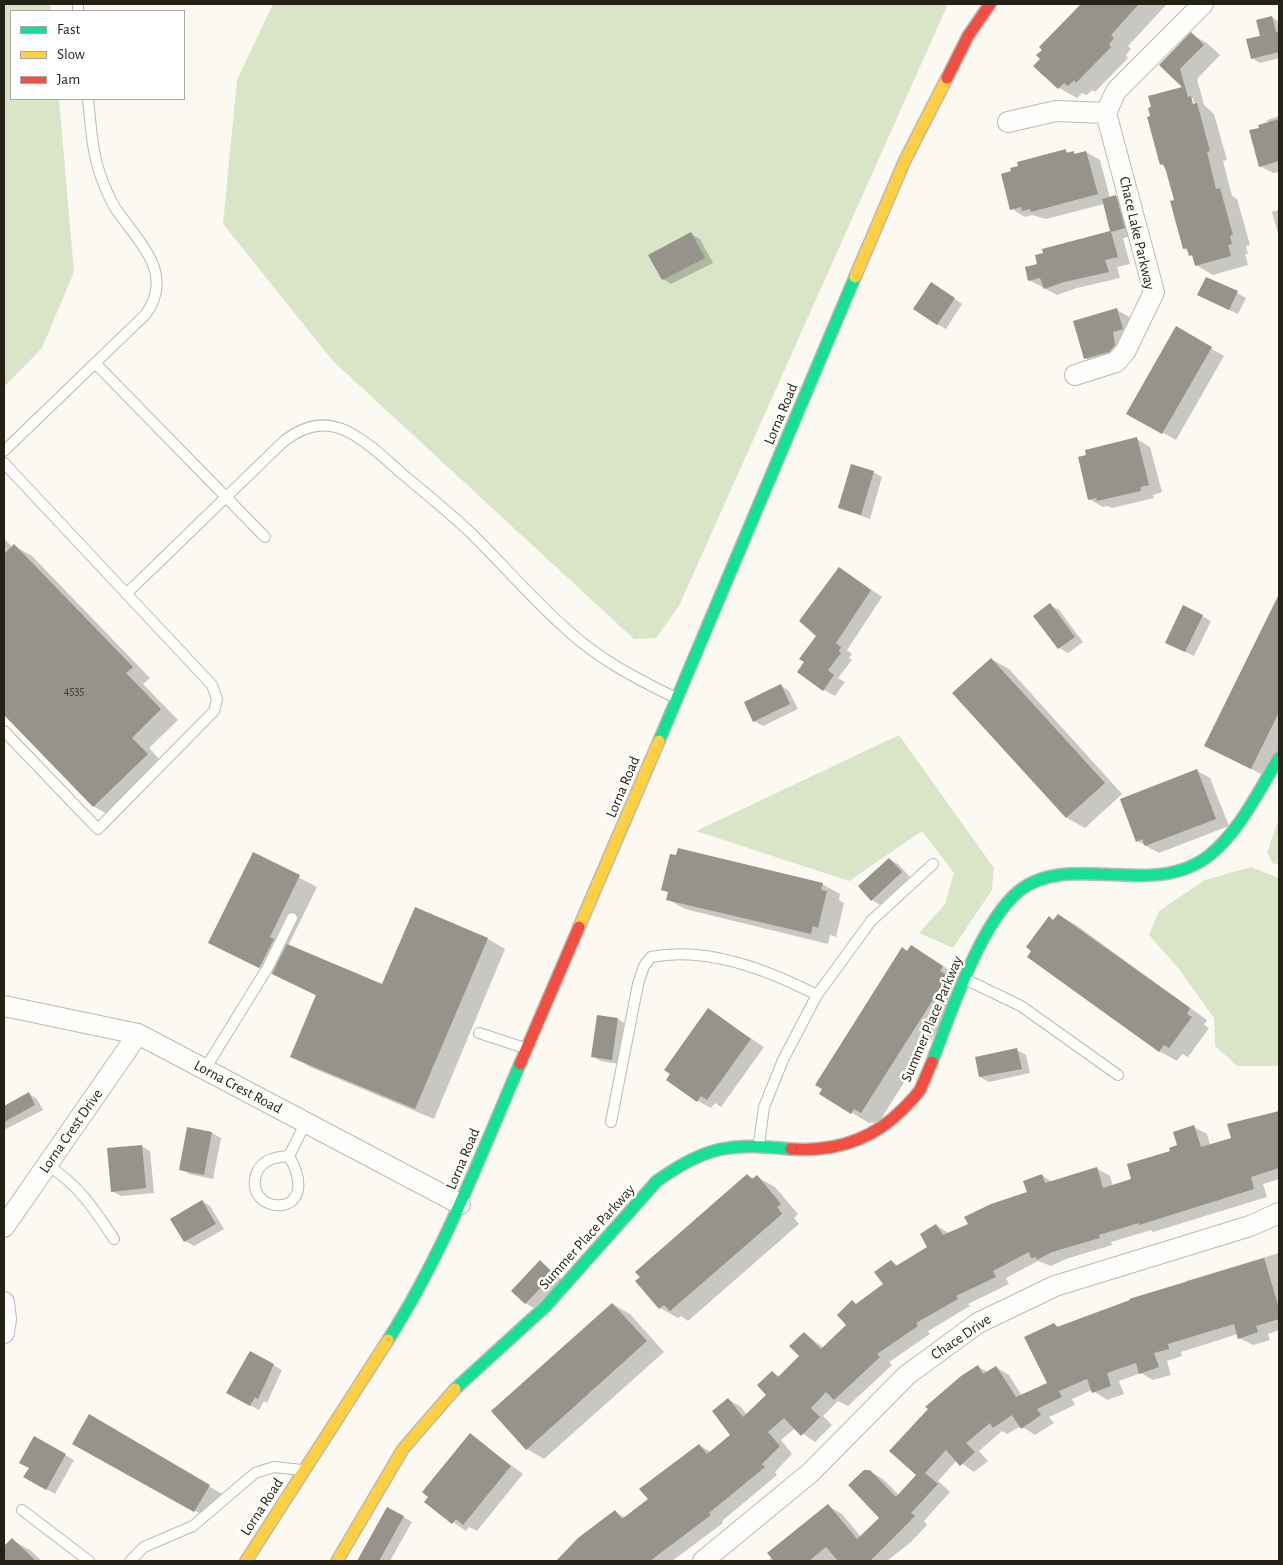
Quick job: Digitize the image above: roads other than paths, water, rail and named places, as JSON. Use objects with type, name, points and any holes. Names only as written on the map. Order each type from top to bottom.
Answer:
[{"type":"street","name":"Lorna Road","points":[[246,1561],[407,1310],[460,1204],[677,699],[905,160],[968,36],[990,4]]},
{"type":"street","points":[[1008,122],[1056,111],[1106,114],[1116,91],[1203,4]]},
{"type":"street","name":"Chace Lake Parkway","points":[[1075,375],[1116,362],[1125,352],[1154,292],[1106,114]]},
{"type":"street","name":"Summer Place Parkway","points":[[337,1561],[404,1449],[429,1417],[466,1376],[545,1307],[657,1181],[678,1165],[725,1147],[759,1145],[803,1150],[826,1149],[846,1145],[870,1136],[888,1124],[902,1112],[919,1091],[982,941],[1017,893],[1051,876],[1065,874],[1138,876],[1178,871],[1194,864],[1210,854],[1232,830],[1279,758]]},
{"type":"street","name":"Lorna Crest Road","points":[[4,1006],[138,1034],[460,1204]]},
{"type":"street","name":"Lorna Crest Drive","points":[[4,1227],[138,1034]]},
{"type":"street","name":"Chace Drive","points":[[702,1561],[810,1474],[907,1375],[978,1323],[1056,1286],[1250,1226],[1279,1214]]},
{"type":"street","points":[[4,1302],[6,1319],[4,1333]]},
{"type":"lane","points":[[4,451],[146,314],[154,302],[156,286],[151,257],[113,205],[102,179],[95,152],[88,100]]},
{"type":"lane","points":[[95,363],[264,538]]},
{"type":"lane","points":[[126,594],[294,433],[316,426],[341,428],[387,460],[471,533],[582,643],[626,673],[677,699]]},
{"type":"lane","points":[[4,464],[212,685],[217,699],[214,711],[98,830],[4,731]]},
{"type":"lane","points":[[759,1145],[764,1107],[783,1060],[817,995],[871,922],[905,888],[933,864]]},
{"type":"lane","points":[[205,1070],[268,967],[292,918]]},
{"type":"lane","points":[[611,1122],[638,984],[644,966],[651,957],[664,955],[712,958],[749,966],[784,978],[817,995]]},
{"type":"lane","points":[[966,980],[1021,1006],[1118,1075]]},
{"type":"lane","points":[[479,1033],[527,1049]]},
{"type":"lane","points":[[289,1156],[306,1122]]},
{"type":"lane","points":[[277,1156],[289,1156],[299,1177],[301,1187],[298,1194],[293,1200],[280,1205],[272,1205],[261,1200],[256,1194],[255,1180],[258,1170],[266,1161],[277,1156]]},
{"type":"lane","points":[[47,1165],[67,1178],[85,1197],[114,1239]]},
{"type":"lane","points":[[130,1561],[144,1548],[193,1526],[255,1473],[274,1467],[303,1471]]},
{"type":"lane","points":[[22,1510],[89,1561]]}]
